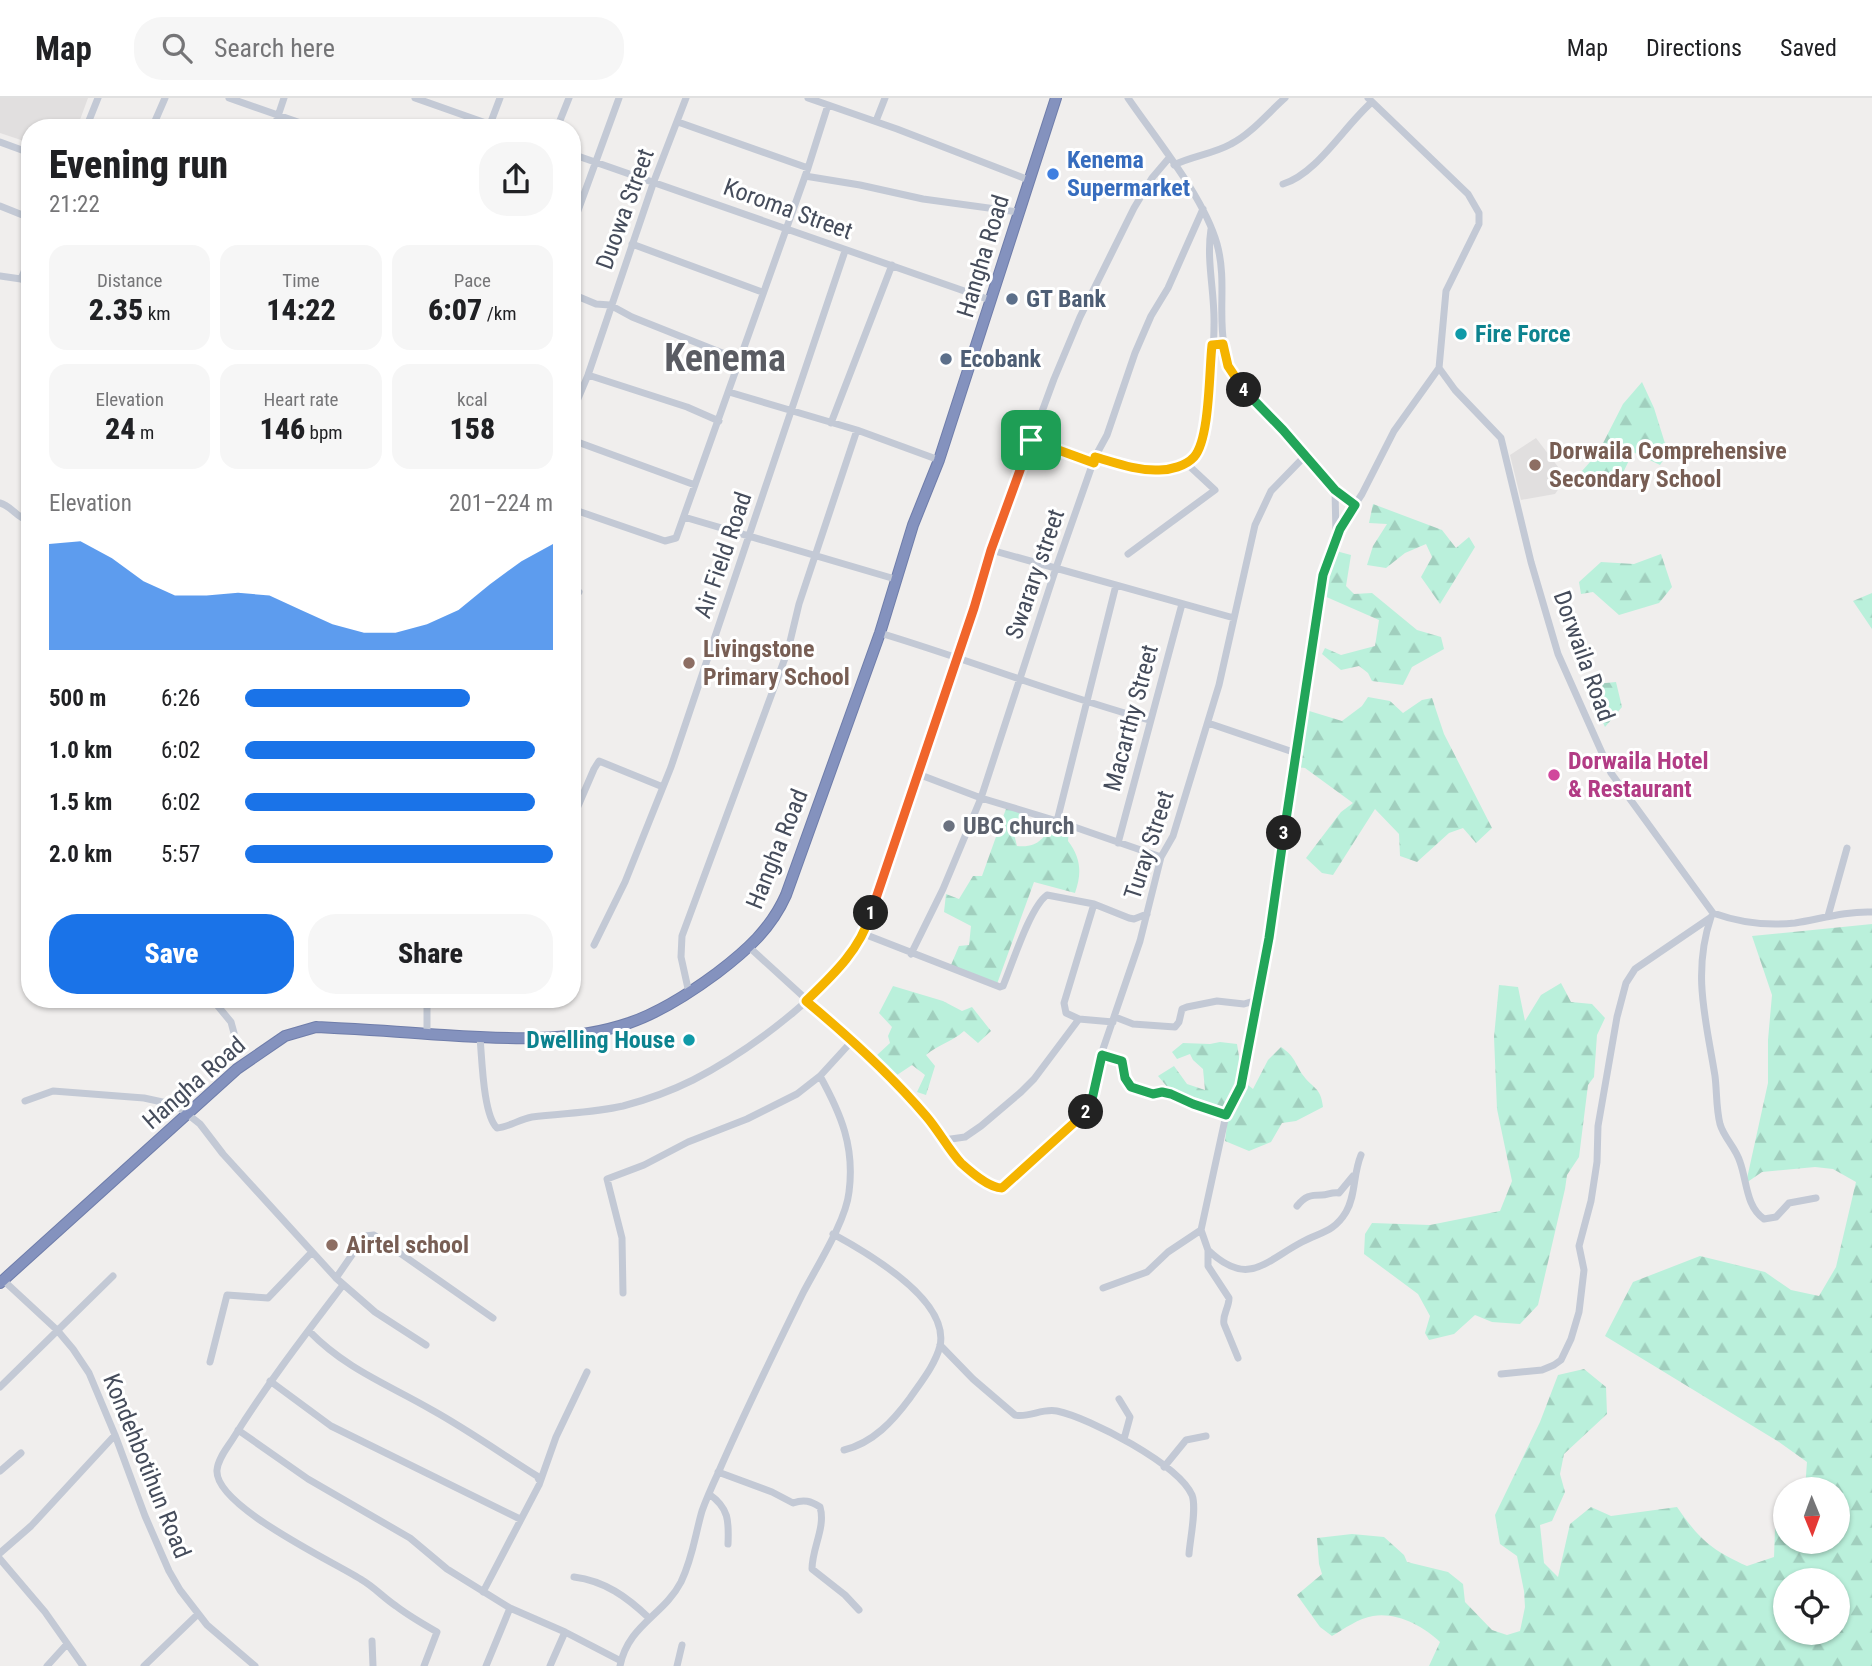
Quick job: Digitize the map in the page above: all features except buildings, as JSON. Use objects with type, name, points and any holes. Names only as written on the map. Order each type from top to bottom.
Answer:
[{"type":"highway","name":"Hangha Road","points":[[1,1282],[236,1069],[285,1036],[316,1027],[480,1038],[523,1038],[600,1031],[651,1014],[689,993],[749,947],[778,913],[786,895],[939,460],[1056,98]]},
{"type":"street","points":[[90,119],[98,98]]},
{"type":"street","points":[[156,119],[164,98]]},
{"type":"street","points":[[229,98],[289,119]]},
{"type":"street","points":[[277,119],[284,98]]},
{"type":"street","points":[[415,98],[471,119]]},
{"type":"street","points":[[492,119],[500,98]]},
{"type":"street","points":[[561,119],[569,98]]},
{"type":"street","points":[[581,203],[619,98]]},
{"type":"street","name":"Duowa Street","points":[[581,391],[654,181],[687,98]]},
{"type":"street","points":[[808,98],[1029,180]]},
{"type":"street","points":[[876,121],[885,98]]},
{"type":"street","points":[[1128,98],[1203,209],[1217,243],[1223,344],[1228,366],[1238,382],[1335,490],[1355,505]]},
{"type":"street","points":[[480,1038],[483,1075],[492,1122],[497,1128],[530,1118],[622,1106],[690,1082],[744,1049],[806,1001],[847,958],[864,934],[991,550],[1031,440],[1080,317],[1140,197],[1152,178],[1171,162],[1225,147],[1240,139],[1285,98]]},
{"type":"street","points":[[1238,1358],[1223,1318],[1229,1298],[1208,1266],[1208,1251],[1201,1230],[1226,1115],[1241,1086],[1269,938],[1323,575],[1336,538],[1394,431],[1439,368],[1447,291],[1479,224],[1475,203],[1449,174],[1370,100],[1319,159],[1296,178],[1283,184]]},
{"type":"street","points":[[581,512],[638,533],[670,541],[676,538],[828,105]]},
{"type":"street","points":[[678,122],[808,167]]},
{"type":"street","points":[[0,142],[21,150]]},
{"type":"street","name":"Koroma Street","points":[[581,157],[990,300]]},
{"type":"street","points":[[805,176],[923,199],[1018,212]]},
{"type":"street","points":[[0,206],[21,214]]},
{"type":"street","name":"Swarary street","points":[[911,954],[943,888],[981,798],[1056,568],[1135,353],[1203,209]]},
{"type":"street","points":[[1031,440],[1095,460],[1148,470],[1161,470],[1186,463],[1194,457],[1206,416],[1214,327],[1208,246],[1211,228]]},
{"type":"street","points":[[632,244],[762,292]]},
{"type":"street","name":"Air Field Road","points":[[594,945],[625,882],[663,787],[845,251]]},
{"type":"street","points":[[831,423],[892,265]]},
{"type":"street","points":[[0,276],[21,279]]},
{"type":"street","points":[[581,298],[596,304],[610,305],[632,317],[740,360]]},
{"type":"street","points":[[1212,345],[1223,344]]},
{"type":"street","name":"Dorwaila Road","points":[[1439,368],[1455,390],[1502,438],[1531,562],[1558,654],[1611,773],[1712,915]]},
{"type":"street","points":[[588,374],[719,421]]},
{"type":"street","points":[[729,392],[857,430],[939,460]]},
{"type":"street","points":[[689,993],[681,957],[682,936],[788,650],[799,604],[857,430]]},
{"type":"street","points":[[581,443],[695,485]]},
{"type":"street","name":"Turay Street","points":[[944,1140],[966,1167],[993,1186],[1002,1188],[1084,1114],[1091,1104],[1102,1055],[1147,914],[1161,857],[1173,836],[1225,664],[1255,525],[1271,491],[1305,456]]},
{"type":"street","points":[[1128,554],[1215,490],[1186,463]]},
{"type":"street","points":[[1335,490],[1336,538]]},
{"type":"street","points":[[0,503],[6,504],[21,517]]},
{"type":"street","points":[[684,517],[895,579]]},
{"type":"street","points":[[991,550],[1234,618]]},
{"type":"street","points":[[1057,821],[1116,585]]},
{"type":"street","name":"Macarthy Street","points":[[1118,842],[1182,604]]},
{"type":"street","points":[[880,633],[956,656],[1086,703],[1149,720]]},
{"type":"street","points":[[1208,723],[1296,753]]},
{"type":"street","points":[[581,799],[599,761],[663,787]]},
{"type":"street","points":[[918,774],[981,798],[1161,857]]},
{"type":"street","points":[[1828,916],[1847,848]]},
{"type":"street","points":[[864,934],[1002,987],[1042,899],[1053,895],[1094,904],[1134,919],[1147,914]]},
{"type":"street","points":[[1094,904],[1064,1003],[1066,1013],[1079,1019],[1114,1019],[1133,1024],[1175,1027],[1182,1009],[1186,1007],[1217,1001],[1244,1004],[1257,1000]]},
{"type":"street","points":[[1501,1374],[1542,1370],[1555,1365],[1561,1360],[1571,1339],[1579,1312],[1584,1270],[1579,1246],[1591,1202],[1597,1163],[1598,1126],[1617,1017],[1626,984],[1635,970],[1712,915],[1755,923],[1793,923],[1828,916],[1872,912]]},
{"type":"street","points":[[1712,915],[1703,954],[1703,1013],[1716,1082],[1720,1122],[1726,1139],[1740,1159],[1755,1212],[1764,1219],[1776,1217],[1789,1203],[1816,1198]]},
{"type":"street","points":[[749,947],[912,1100],[944,1140],[965,1137],[1021,1092],[1079,1019]]},
{"type":"street","points":[[220,1008],[231,1021],[234,1033]]},
{"type":"street","points":[[427,1008],[427,1034]]},
{"type":"street","points":[[623,1293],[622,1238],[607,1179],[644,1165],[688,1142],[747,1119],[797,1094],[820,1076],[852,1041]]},
{"type":"street","points":[[1102,1055],[1122,1061],[1125,1078],[1131,1087],[1153,1094],[1171,1094],[1226,1115]]},
{"type":"street","points":[[238,1430],[308,1479],[410,1538],[447,1569],[483,1592],[510,1608],[565,1632],[620,1664],[627,1643],[672,1596],[680,1583],[695,1547],[702,1511],[718,1472],[773,1352],[844,1211],[850,1191],[844,1122],[820,1076]]},
{"type":"street","points":[[25,1101],[53,1091],[144,1098],[176,1105],[200,1124],[223,1154],[343,1285],[375,1312],[426,1345]]},
{"type":"street","points":[[1208,1251],[1234,1269],[1248,1271],[1268,1265],[1298,1244],[1327,1232],[1339,1223],[1352,1198],[1354,1176],[1361,1156]]},
{"type":"street","points":[[1297,1206],[1304,1198],[1315,1194],[1339,1193],[1354,1176]]},
{"type":"street","points":[[1103,1288],[1147,1272],[1168,1252],[1201,1230]]},
{"type":"street","points":[[833,1234],[873,1256],[922,1299],[938,1324],[940,1345],[925,1377],[885,1428],[870,1440],[844,1451]]},
{"type":"street","points":[[336,1278],[365,1236],[374,1235],[493,1318]]},
{"type":"street","points":[[210,1362],[227,1295],[268,1298],[312,1252]]},
{"type":"street","points":[[0,1387],[113,1276]]},
{"type":"street","name":"Kondehbotihun Road","points":[[1,1282],[57,1331],[89,1373],[169,1571],[198,1614],[216,1634],[256,1666]]},
{"type":"street","points":[[343,1285],[238,1430],[217,1467],[220,1485],[272,1528],[362,1580],[437,1632],[424,1666]]},
{"type":"street","points":[[310,1331],[338,1358],[432,1410],[537,1476],[539,1480]]},
{"type":"street","points":[[940,1345],[972,1378],[1015,1415],[1055,1411],[1102,1427],[1124,1439],[1180,1480],[1192,1495],[1194,1508],[1189,1554]]},
{"type":"street","points":[[483,1592],[539,1485],[587,1372]]},
{"type":"street","points":[[271,1381],[331,1426],[520,1519]]},
{"type":"street","points":[[1119,1399],[1130,1417],[1124,1439]]},
{"type":"street","points":[[0,1553],[31,1525],[115,1435]]},
{"type":"street","points":[[1164,1467],[1186,1440],[1206,1436]]},
{"type":"street","points":[[0,1471],[21,1453]]},
{"type":"street","points":[[718,1472],[772,1492],[793,1503],[801,1500],[820,1507],[821,1525],[812,1557],[812,1569],[845,1595],[859,1610]]},
{"type":"street","points":[[709,1494],[728,1512],[729,1544]]},
{"type":"street","points":[[0,1559],[83,1666]]},
{"type":"street","points":[[574,1577],[612,1589],[626,1597],[649,1618]]},
{"type":"street","points":[[486,1666],[510,1608]]},
{"type":"street","points":[[144,1666],[198,1614]]},
{"type":"street","points":[[550,1666],[565,1632]]},
{"type":"street","points":[[372,1641],[373,1666]]},
{"type":"street","points":[[47,1666],[67,1644]]},
{"type":"street","points":[[677,1666],[682,1644]]},
{"type":"shaded area","points":[[0,98],[88,98],[80,119],[21,119],[21,140],[0,133]]},
{"type":"shaded area","name":"Dorwaila Comprehensive Secondary School","points":[[1536,438],[1565,476],[1564,481],[1555,494],[1521,500],[1510,455]]},
{"type":"green space","points":[[1642,382],[1654,408],[1668,453],[1660,465],[1633,452],[1620,479],[1599,487],[1582,471],[1598,453],[1623,404]]},
{"type":"green space","points":[[1373,504],[1442,530],[1456,548],[1469,537],[1475,547],[1440,604],[1421,577],[1432,557],[1426,544],[1405,553],[1386,568],[1367,565],[1373,546],[1387,524],[1369,523]]},
{"type":"green space","points":[[1336,551],[1351,555],[1346,586],[1354,594],[1372,593],[1417,630],[1441,637],[1444,649],[1412,667],[1403,685],[1372,681],[1368,673],[1359,666],[1341,670],[1322,654],[1325,648],[1341,655],[1375,646],[1379,620],[1315,592]]},
{"type":"green space","points":[[1661,554],[1672,587],[1659,603],[1619,615],[1593,592],[1581,594],[1579,582],[1601,562],[1634,564]]},
{"type":"green space","points":[[1872,593],[1872,629],[1853,601]]},
{"type":"green space","points":[[1616,682],[1622,707],[1605,727],[1585,685]]},
{"type":"green space","points":[[1368,697],[1390,701],[1403,713],[1422,700],[1432,698],[1444,734],[1492,828],[1476,843],[1463,828],[1449,833],[1417,862],[1400,856],[1399,834],[1375,809],[1333,875],[1322,873],[1306,858],[1341,812],[1353,803],[1305,768],[1288,766],[1306,710],[1342,721],[1362,706]]},
{"type":"green space","points":[[1007,806],[1025,812],[1014,834],[1017,846],[1036,844],[1055,822],[1069,829],[1068,841],[1076,853],[1079,879],[1075,893],[1034,882],[997,984],[951,965],[959,946],[969,945],[971,926],[944,912],[946,894],[959,899],[973,876],[982,876]]},
{"type":"green space","points":[[1872,924],[1872,1666],[1429,1666],[1440,1642],[1418,1626],[1400,1618],[1382,1615],[1368,1617],[1332,1636],[1320,1627],[1297,1595],[1322,1574],[1317,1538],[1352,1534],[1384,1537],[1404,1555],[1407,1562],[1448,1572],[1463,1584],[1465,1602],[1492,1630],[1507,1635],[1520,1631],[1525,1607],[1517,1556],[1500,1544],[1495,1515],[1540,1422],[1558,1375],[1584,1369],[1606,1387],[1607,1414],[1564,1454],[1560,1474],[1565,1492],[1552,1521],[1540,1525],[1544,1563],[1558,1577],[1570,1524],[1591,1507],[1611,1516],[1677,1507],[1707,1542],[1724,1555],[1747,1566],[1774,1557],[1774,1554],[1850,1554],[1850,1477],[1806,1477],[1807,1462],[1779,1442],[1605,1336],[1633,1282],[1700,1256],[1765,1272],[1791,1290],[1819,1296],[1836,1267],[1856,1182],[1833,1169],[1815,1167],[1762,1172],[1746,1183],[1768,1083],[1772,995],[1752,936]]},
{"type":"green space","points":[[1561,983],[1571,1002],[1592,1004],[1605,1018],[1597,1035],[1594,1077],[1588,1085],[1579,1157],[1567,1175],[1538,1305],[1520,1324],[1492,1322],[1475,1315],[1454,1334],[1429,1340],[1425,1333],[1430,1316],[1418,1294],[1364,1254],[1365,1234],[1372,1223],[1430,1225],[1500,1211],[1512,1181],[1497,1109],[1494,1037],[1499,985],[1518,987],[1525,1021],[1541,995]]},
{"type":"green space","points":[[893,986],[943,1001],[962,1011],[972,1007],[991,1031],[978,1043],[964,1031],[926,1055],[935,1066],[926,1095],[917,1092],[925,1075],[912,1065],[897,1075],[876,1056],[890,1043],[888,1036],[892,1027],[879,1013]]},
{"type":"green space","points":[[1183,1043],[1237,1044],[1243,1081],[1253,1089],[1268,1060],[1281,1047],[1292,1057],[1302,1074],[1318,1092],[1323,1107],[1296,1121],[1282,1123],[1271,1142],[1249,1151],[1225,1141],[1228,1117],[1193,1098],[1169,1089],[1158,1076],[1174,1066],[1187,1084],[1205,1090],[1203,1069],[1190,1054],[1177,1059],[1172,1052]]},
{"type":"place","name":"Kenema Supermarket","points":[[1053,174]]},
{"type":"place","name":"GT Bank","points":[[1012,299]]},
{"type":"place","name":"Fire Force","points":[[1461,334]]},
{"type":"place","name":"Ecobank","points":[[946,359]]},
{"type":"place","name":"Dorwaila Comprehensive Secondary School","points":[[1535,465]]},
{"type":"place","name":"Livingstone Primary School","points":[[689,663]]},
{"type":"place","name":"Dorwaila Hotel & Restaurant","points":[[1554,775]]},
{"type":"place","name":"UBC church","points":[[949,826]]},
{"type":"place","name":"Dwelling House","points":[[689,1040]]},
{"type":"place","name":"Airtel school","points":[[332,1245]]},
{"type":"district","name":"Kenema","points":[[725,358]]},
{"type":"route","points":[[1223,344],[1228,366],[1243,388],[1335,490],[1355,505],[1333,544],[1320,586],[1269,938],[1241,1086],[1226,1115],[1171,1094],[1153,1094],[1131,1087],[1125,1078],[1122,1061],[1102,1055],[1091,1104],[1084,1114],[999,1188],[960,1162],[912,1100],[844,1033],[806,1001],[835,972],[864,934],[903,824],[991,550],[1031,440],[1094,463],[1095,457],[1127,467],[1161,470],[1186,463],[1194,457],[1202,437],[1212,345],[1223,344]]}]
